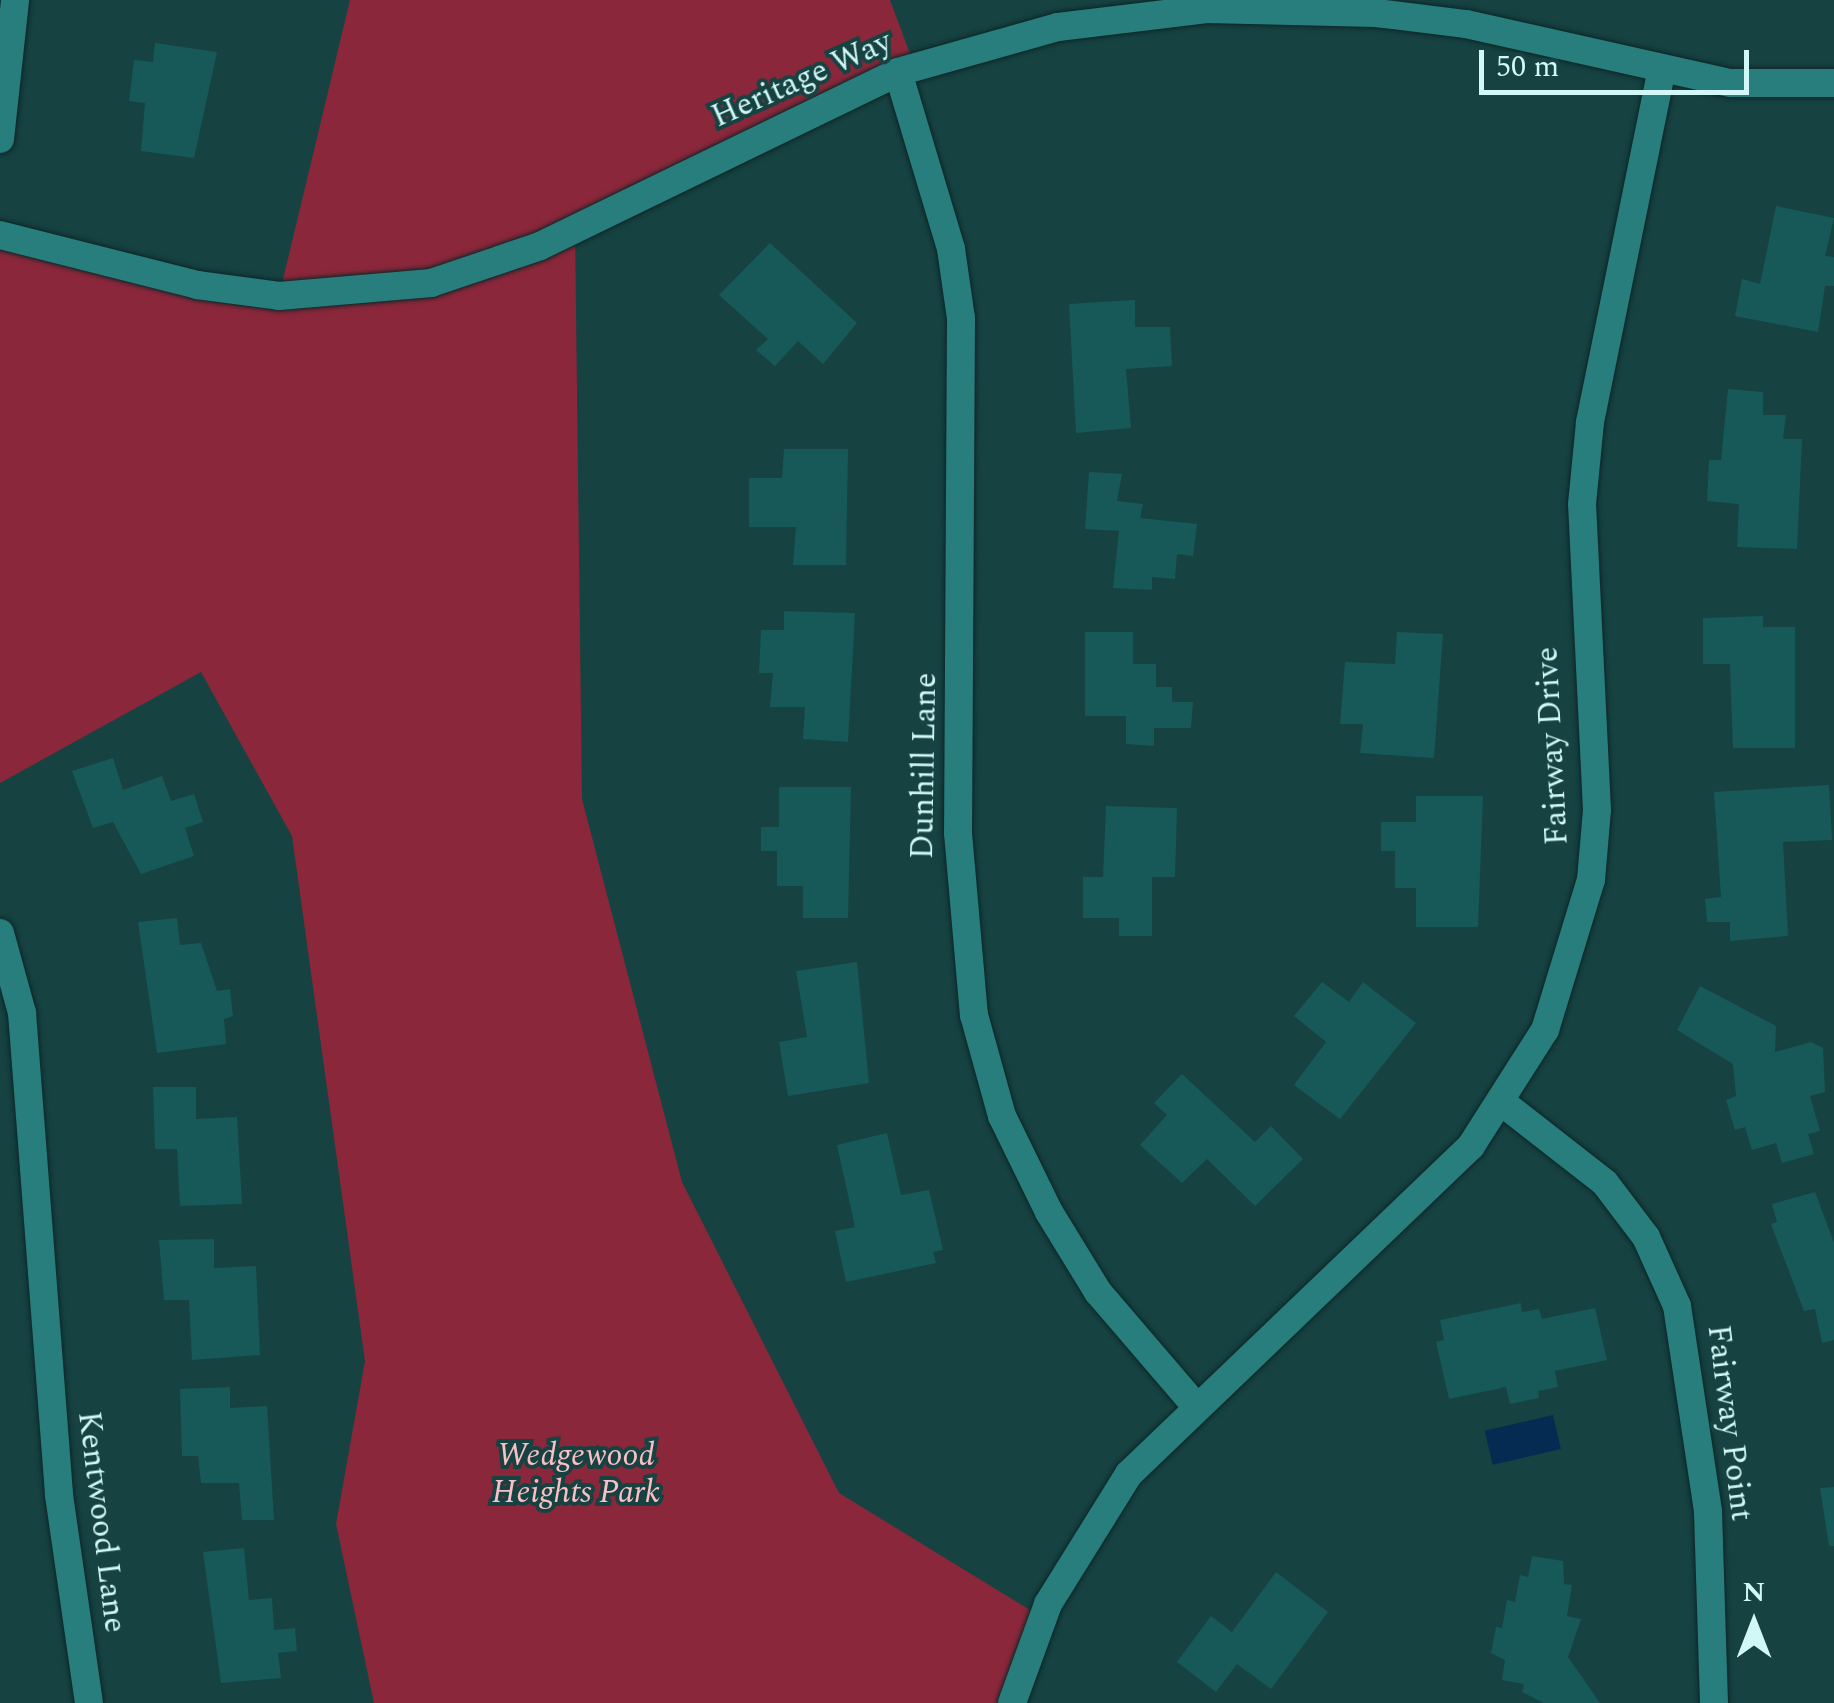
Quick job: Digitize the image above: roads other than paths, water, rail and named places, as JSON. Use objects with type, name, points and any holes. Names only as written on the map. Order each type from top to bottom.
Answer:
[{"type":"street","points":[[0,139],[15,0]]},
{"type":"street","name":"Heritage Way","points":[[0,235],[236,292],[322,297],[431,282],[540,246],[898,72],[1058,27],[1292,7],[1466,24],[1768,88],[1834,83]]},
{"type":"street","name":"Fairway Drive","points":[[1012,1703],[1082,1539],[1194,1404],[1422,1196],[1504,1104],[1566,974],[1591,880],[1597,810],[1582,504],[1590,422],[1662,68]]},
{"type":"street","name":"Dunhill Lane","points":[[898,72],[951,250],[961,318],[958,833],[974,1014],[1002,1116],[1049,1212],[1098,1292],[1194,1404]]},
{"type":"street","name":"Kentwood Lane","points":[[0,933],[22,1013],[59,1495],[90,1703]]},
{"type":"street","name":"Fairway Point","points":[[1504,1104],[1606,1183],[1646,1237],[1673,1292],[1692,1373],[1706,1496],[1714,1703]]},
{"type":"water","points":[[1553,1415],[1561,1449],[1493,1465],[1485,1431]]},
{"type":"park label","name":"Wedgewood Heights Park","points":[[576,1476]]}]
